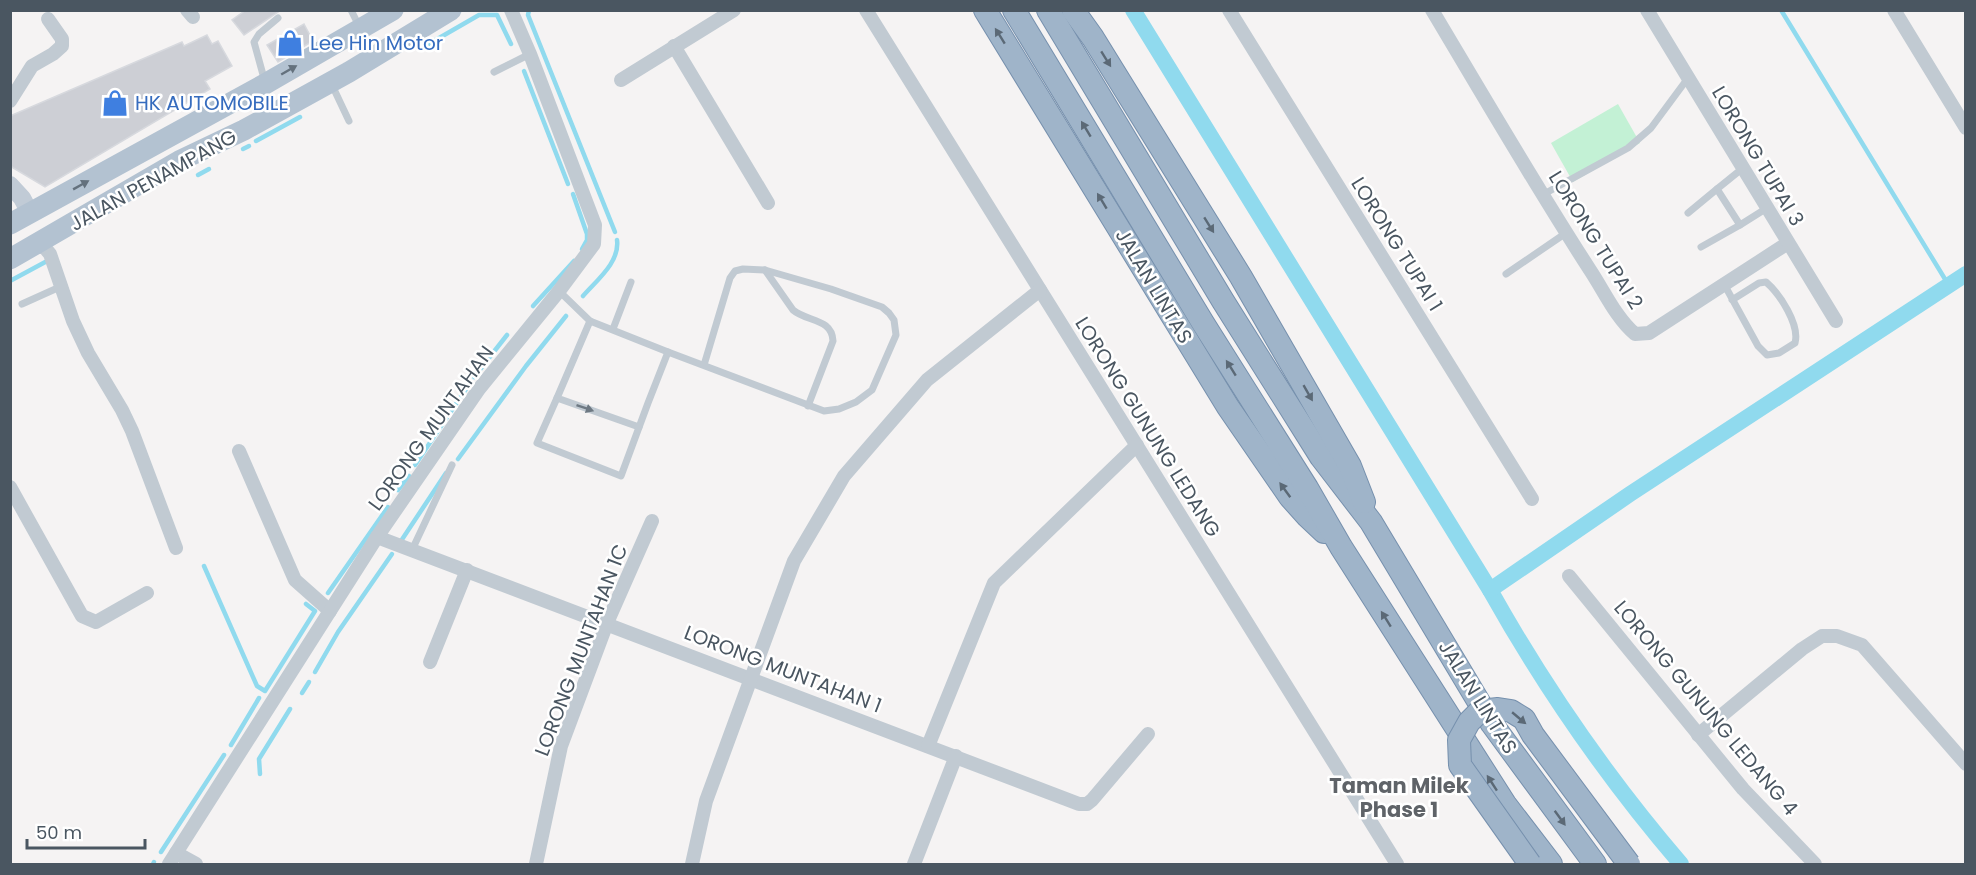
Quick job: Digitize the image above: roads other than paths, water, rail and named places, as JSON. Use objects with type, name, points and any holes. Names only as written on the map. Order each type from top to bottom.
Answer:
[{"type":"highway","name":"JALAN LINTAS","points":[[985,10],[1228,407],[1290,497],[1341,547]]},
{"type":"highway","name":"JALAN LINTAS","points":[[1014,10],[1341,547],[1505,804],[1551,864]]},
{"type":"highway","name":"JALAN LINTAS","points":[[1048,10],[1216,291],[1321,457],[1371,522],[1492,724],[1595,864]]},
{"type":"highway","name":"JALAN LINTAS","points":[[1073,10],[1241,278],[1350,466],[1371,522]]},
{"type":"highway","points":[[1530,864],[1460,765],[1459,740],[1468,722],[1480,711],[1510,711],[1524,720],[1629,864]]},
{"type":"main road","name":"JALAN PENAMPANG","points":[[19,220],[265,84],[356,20],[393,10]]},
{"type":"main road","name":"JALAN PENAMPANG","points":[[12,258],[180,161],[244,130],[331,82],[451,10]]},
{"type":"main road","points":[[10,185],[22,198],[12,258]]},
{"type":"main road","points":[[19,220],[82,219]]},
{"type":"street","name":"LORONG MUNTAHAN","points":[[172,859],[377,537],[479,388],[559,291],[594,244],[595,225],[511,10]]},
{"type":"street","points":[[621,81],[734,10]]},
{"type":"street","name":"LORONG GUNUNG LEDANG","points":[[866,10],[1397,864]]},
{"type":"street","name":"LORONG TUPAI 1","points":[[1229,10],[1532,499]]},
{"type":"street","name":"LORONG TUPAI 2","points":[[1432,10],[1566,233],[1609,300],[1635,334],[1648,333],[1788,243]]},
{"type":"street","name":"LORONG TUPAI 3","points":[[1647,10],[1836,321]]},
{"type":"street","points":[[1894,10],[1965,128]]},
{"type":"street","points":[[10,101],[32,66],[62,46],[62,39],[48,19]]},
{"type":"street","points":[[674,46],[768,203]]},
{"type":"street","points":[[36,245],[50,254],[73,321],[88,353],[132,431],[176,548]]},
{"type":"street","points":[[692,864],[706,801],[794,561],[844,476],[927,380],[1040,290]]},
{"type":"street","points":[[928,746],[994,583],[1137,445]]},
{"type":"street","points":[[238,451],[295,580],[330,611]]},
{"type":"street","points":[[10,487],[82,616],[96,622],[147,593]]},
{"type":"street","name":"LORONG MUNTAHAN 1C","points":[[536,864],[561,746],[607,623],[652,521]]},
{"type":"street","name":"LORONG MUNTAHAN 1","points":[[377,537],[1079,804],[1087,804],[1092,800],[1148,734]]},
{"type":"street","points":[[430,662],[467,570]]},
{"type":"street","name":"LORONG GUNUNG LEDANG 4","points":[[1569,576],[1743,789],[1815,864]]},
{"type":"street","points":[[1698,735],[1802,649],[1822,636],[1837,636],[1862,645],[1965,764]]},
{"type":"street","points":[[914,864],[956,756]]},
{"type":"street","points":[[172,859],[196,864]]},
{"type":"lane","points":[[265,84],[254,42],[259,34],[278,18]]},
{"type":"lane","points":[[494,72],[530,54]]},
{"type":"lane","points":[[1544,194],[1628,148],[1651,128],[1688,78]]},
{"type":"lane","points":[[331,82],[349,121]]},
{"type":"lane","points":[[1688,213],[1743,168]]},
{"type":"lane","points":[[1717,189],[1740,225]]},
{"type":"lane","points":[[1701,247],[1767,208]]},
{"type":"lane","points":[[1506,274],[1566,233]]},
{"type":"lane","points":[[559,291],[590,321],[808,406],[824,411],[839,410],[856,402],[872,390],[896,334],[894,320],[882,307],[831,289],[765,270],[743,269],[735,272],[730,278],[704,365]]},
{"type":"lane","points":[[765,270],[793,310],[826,325],[833,333],[833,341],[808,406]]},
{"type":"lane","points":[[613,329],[631,282]]},
{"type":"lane","points":[[1724,284],[1732,300],[1758,346],[1767,355],[1779,353],[1795,343],[1797,335],[1795,326],[1773,288],[1766,282],[1759,283],[1732,300]]},
{"type":"lane","points":[[22,304],[62,286]]},
{"type":"lane","points":[[590,321],[537,443],[621,476],[668,352]]},
{"type":"lane","points":[[557,398],[639,427]]},
{"type":"lane","points":[[412,550],[452,465]]},
{"type":"waterway","points":[[529,10],[528,15],[615,232]]},
{"type":"waterway","points":[[1133,10],[1555,697],[1603,766],[1681,864]]},
{"type":"waterway","points":[[1781,10],[1948,284]]},
{"type":"waterway","points":[[420,49],[479,15],[497,15],[511,44]]},
{"type":"waterway","points":[[524,71],[568,184]]},
{"type":"waterway","points":[[256,141],[300,117]]},
{"type":"waterway","points":[[243,149],[249,146]]},
{"type":"waterway","points":[[198,175],[209,169]]},
{"type":"waterway","points":[[573,194],[587,234],[587,240],[582,249]]},
{"type":"waterway","points":[[583,296],[611,263],[615,256],[617,240]]},
{"type":"waterway","points":[[10,281],[49,260]]},
{"type":"waterway","points":[[533,306],[574,261]]},
{"type":"waterway","points":[[1490,590],[1630,494],[1966,274]]},
{"type":"waterway","points":[[458,459],[566,316]]},
{"type":"waterway","points":[[474,377],[507,335]]},
{"type":"waterway","points":[[415,465],[466,389]]},
{"type":"waterway","points":[[401,541],[446,473]]},
{"type":"waterway","points":[[398,490],[409,476]]},
{"type":"waterway","points":[[328,593],[388,507]]},
{"type":"waterway","points":[[315,672],[338,632],[392,554]]},
{"type":"waterway","points":[[204,566],[257,686],[265,691],[315,611],[306,604]]},
{"type":"waterway","points":[[302,693],[309,682]]},
{"type":"waterway","points":[[231,745],[259,698]]},
{"type":"waterway","points":[[260,774],[259,759],[290,709]]},
{"type":"waterway","points":[[161,852],[224,755]]},
{"type":"place","name":"Lee Hin Motor","points":[[290,43]]},
{"type":"place","name":"HK AUTOMOBILE","points":[[115,103]]},
{"type":"district","name":"Taman Milek Phase 1","points":[[1399,797]]}]
